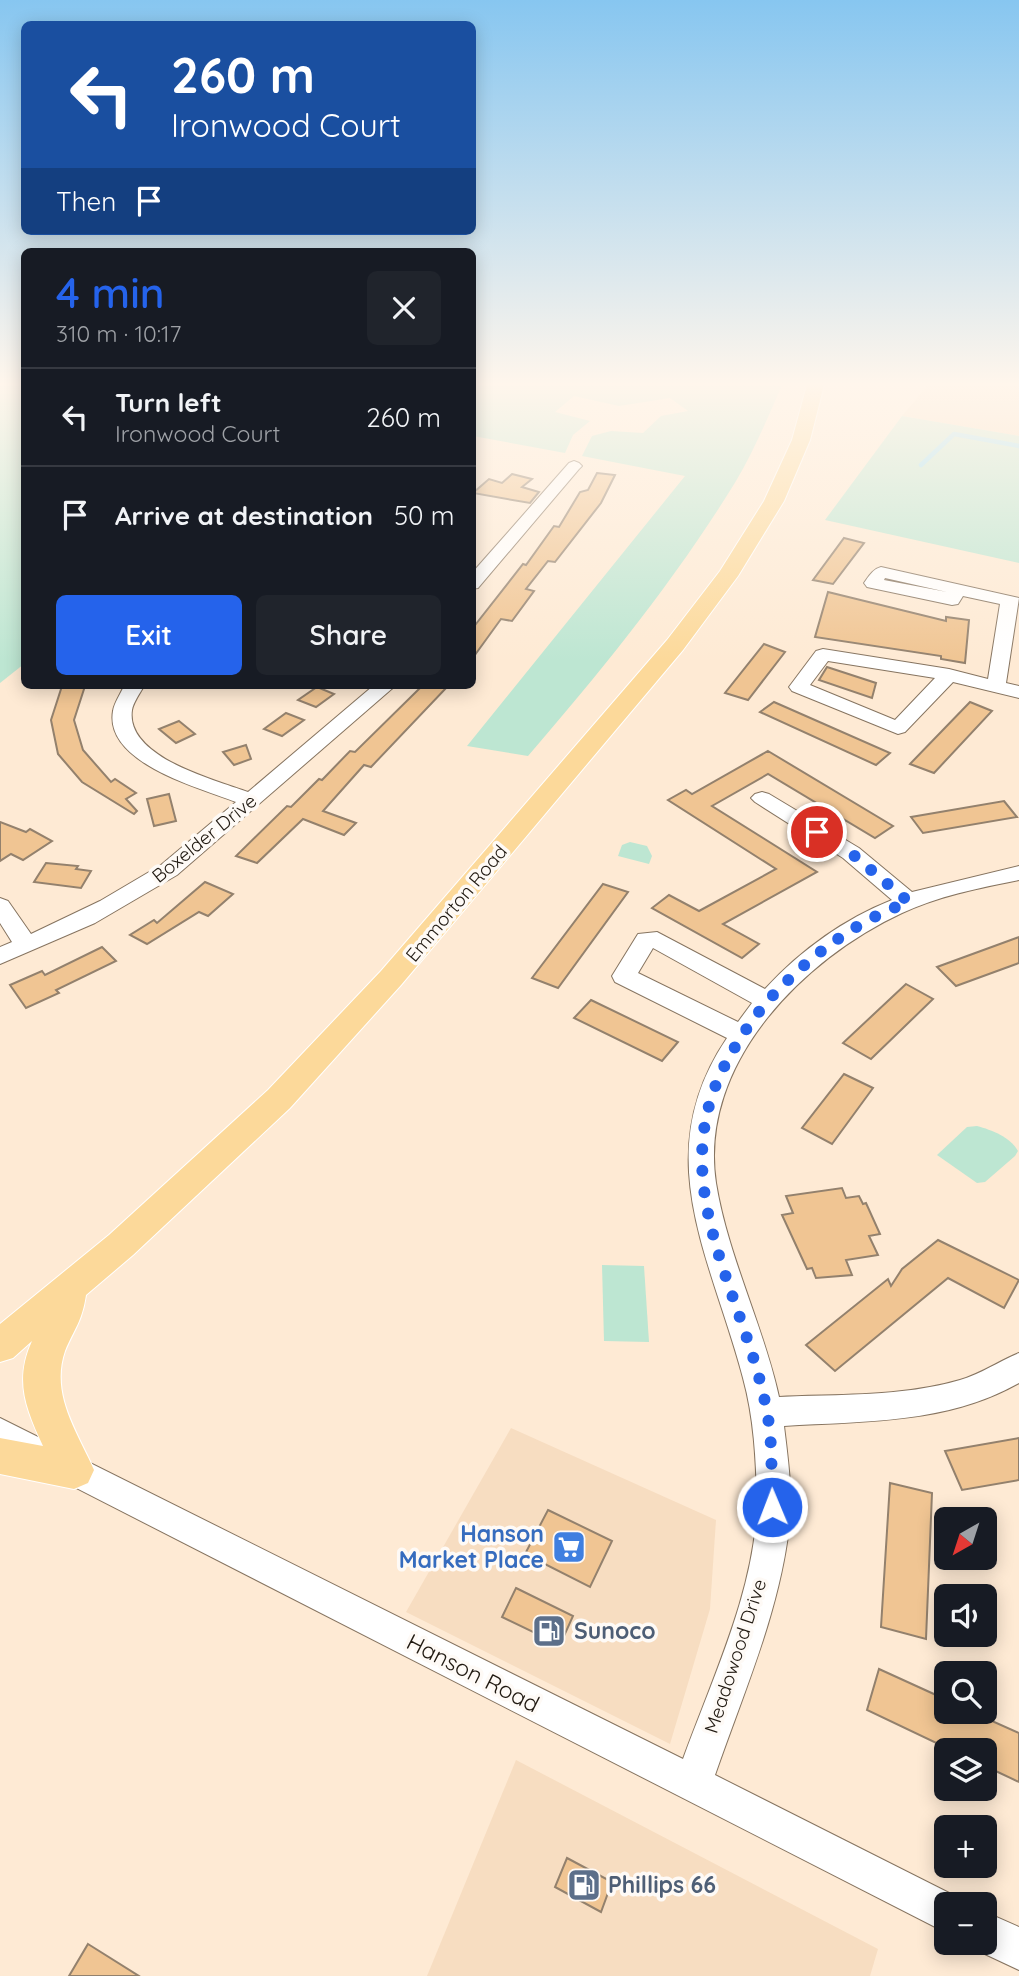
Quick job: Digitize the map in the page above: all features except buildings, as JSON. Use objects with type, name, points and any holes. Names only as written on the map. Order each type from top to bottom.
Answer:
[{"type":"main road","name":"Emmorton Road","points":[[0,1346],[17,1324],[69,1290],[279,1099],[391,978],[675,645],[730,572],[771,506],[784,477]]},
{"type":"main road","points":[[69,1290],[64,1318],[47,1350],[40,1382],[48,1413],[74,1470]]},
{"type":"main road","points":[[0,1456],[74,1470]]},
{"type":"street","points":[[476,579],[564,477]]},
{"type":"street","points":[[476,550],[495,556]]},
{"type":"street","points":[[958,589],[1014,602],[1012,633],[996,686]]},
{"type":"street","points":[[949,675],[898,728],[799,687],[823,655],[949,675],[1019,692]]},
{"type":"street","points":[[132,689],[124,702],[121,719],[124,734],[134,747],[175,772],[251,800]]},
{"type":"street","name":"Boxelder Drive","points":[[0,956],[68,928],[142,888],[169,870],[381,689]]},
{"type":"street","points":[[762,798],[851,853],[909,902]]},
{"type":"street","name":"Meadowood Drive","points":[[692,1784],[749,1621],[768,1551],[772,1524],[767,1412],[717,1246],[701,1179],[701,1156],[708,1110],[721,1074],[742,1035],[768,1001],[810,959],[836,939],[909,902],[968,883],[1019,873]]},
{"type":"street","points":[[0,906],[27,945]]},
{"type":"street","points":[[742,1035],[624,976],[646,940],[657,940],[768,1001]]},
{"type":"street","points":[[767,1412],[945,1399],[982,1389],[1019,1367]]},
{"type":"street","name":"Hanson Road","points":[[0,1433],[934,1906]]},
{"type":"street","points":[[997,1938],[1019,1949]]},
{"type":"shaded area","points":[[511,1428],[716,1520],[710,1609],[670,1744],[406,1612]]},
{"type":"shaded area","points":[[516,1760],[878,1949],[870,1976],[427,1976]]},
{"type":"green space","points":[[0,477],[21,477],[21,666],[0,683]]},
{"type":"green space","points":[[684,477],[738,477],[664,588],[611,657],[528,756],[467,746]]},
{"type":"green space","points":[[857,477],[1019,477],[1019,563],[825,520]]},
{"type":"green space","points":[[630,842],[647,846],[652,856],[649,864],[618,856],[622,845]]},
{"type":"green space","points":[[977,1126],[1005,1138],[1018,1151],[985,1182],[977,1183],[937,1155],[967,1127]]},
{"type":"green space","points":[[602,1265],[644,1266],[649,1342],[604,1341]]},
{"type":"place","name":"Hanson Market Place","points":[[569,1547]]},
{"type":"place","name":"Sunoco","points":[[549,1631]]},
{"type":"place","name":"Phillips 66","points":[[584,1885]]},
{"type":"route","points":[[772,1507],[767,1412],[717,1246],[701,1179],[701,1156],[708,1110],[715,1086],[737,1044],[763,1006],[788,979],[836,939],[894,907],[909,902],[851,853],[817,832]]}]
